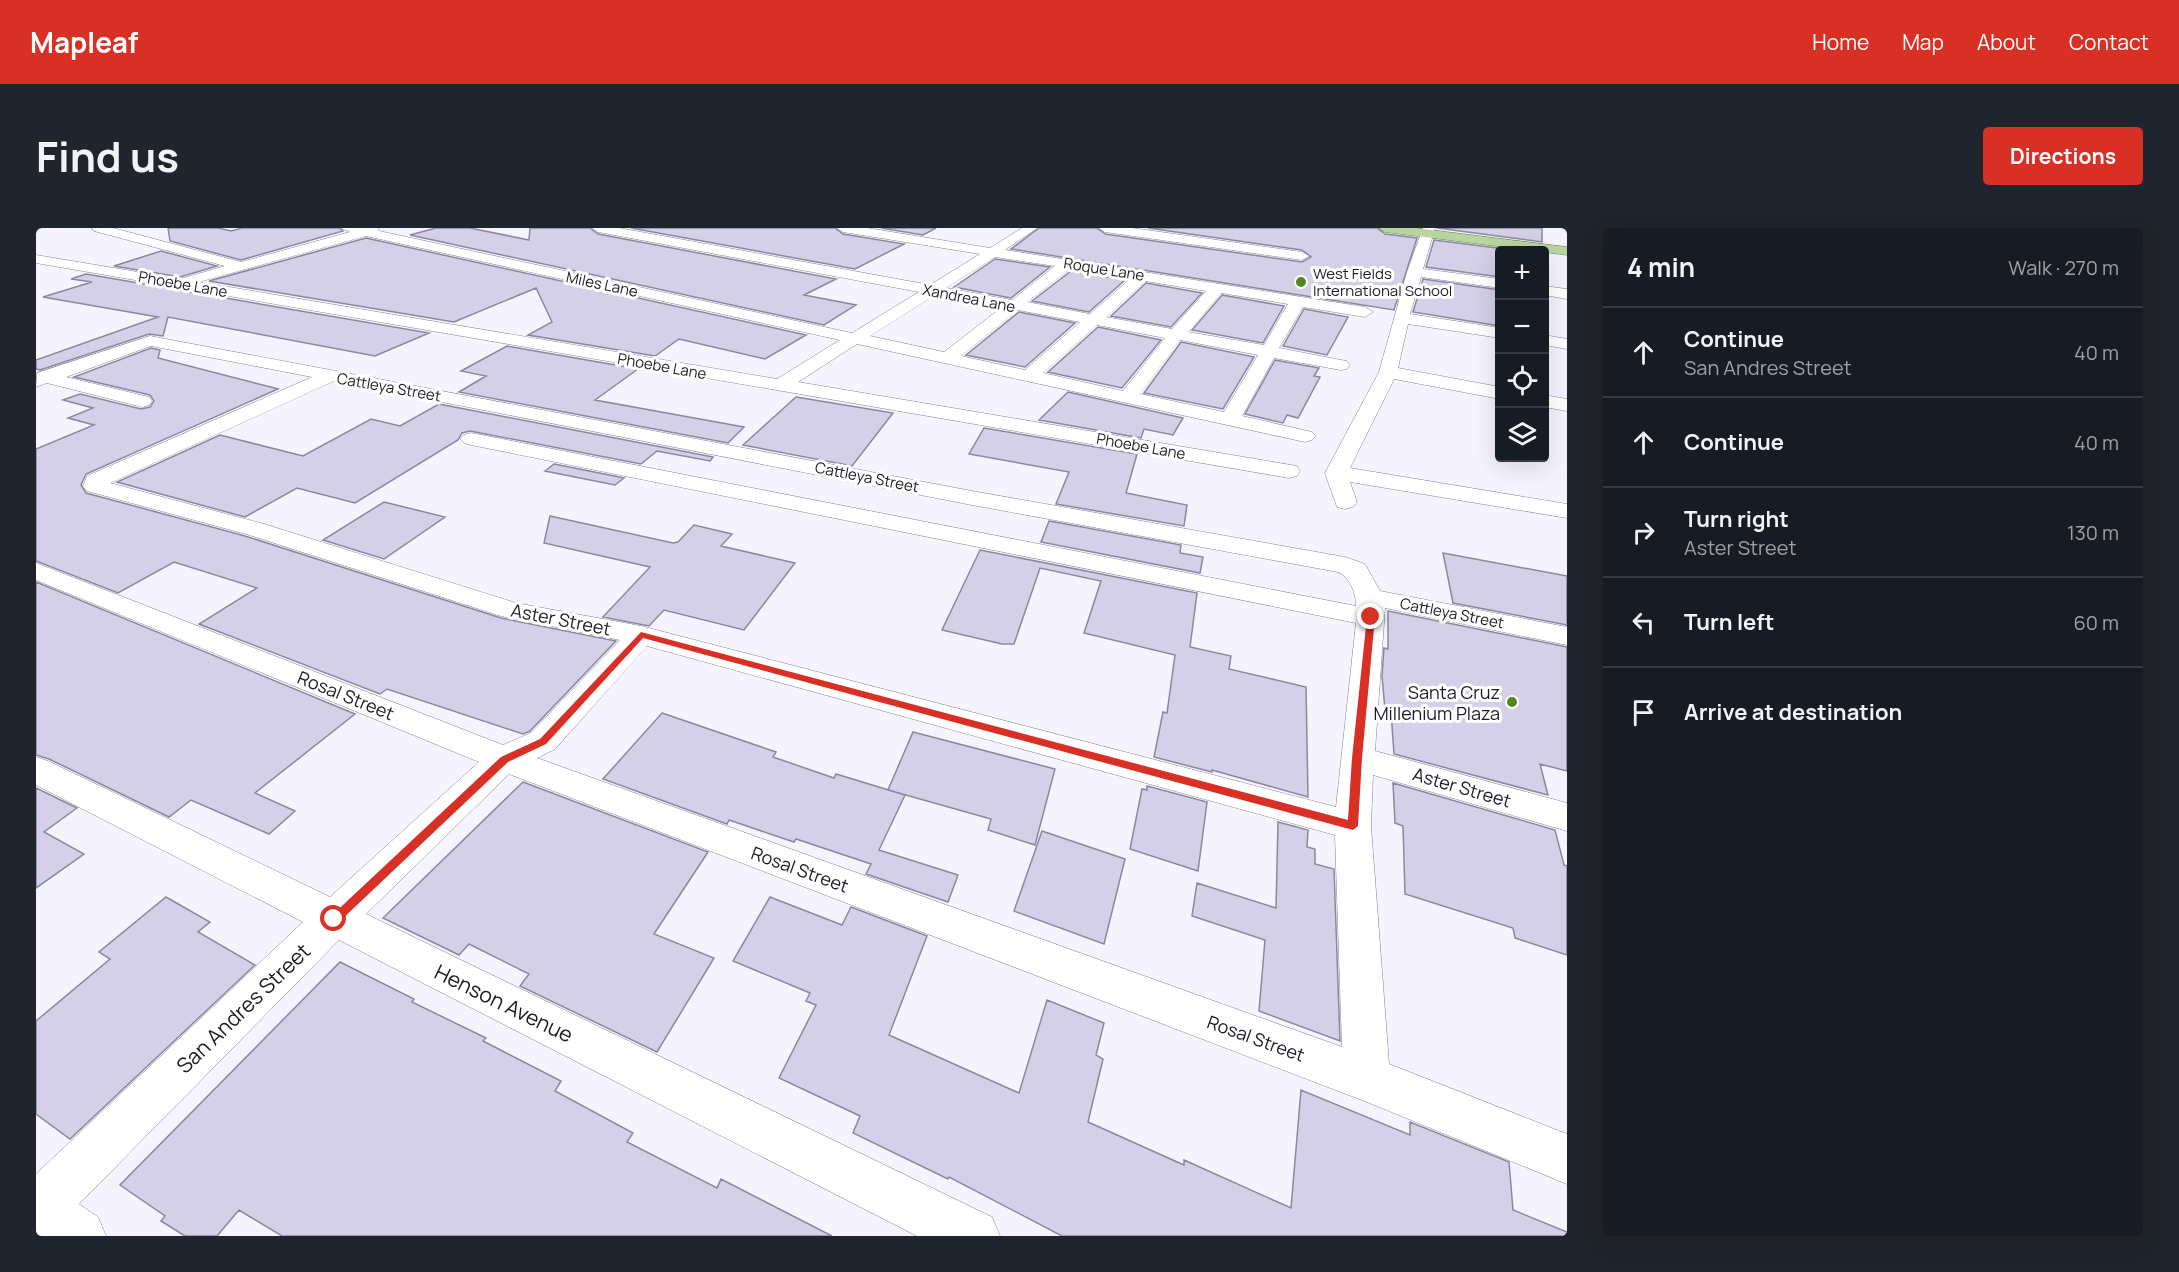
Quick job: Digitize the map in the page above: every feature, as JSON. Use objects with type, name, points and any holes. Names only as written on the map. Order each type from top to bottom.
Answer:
[{"type":"main road","points":[[1385,228],[1428,231],[1567,251]]},
{"type":"street","points":[[98,228],[240,266]]},
{"type":"street","name":"Miles Lane","points":[[348,228],[373,230],[946,359],[1305,436]]},
{"type":"street","name":"Xandrea Lane","points":[[598,228],[1341,365]]},
{"type":"street","name":"Roque Lane","points":[[843,228],[1365,312]]},
{"type":"street","points":[[780,386],[1031,228]]},
{"type":"street","points":[[1104,228],[1302,256]]},
{"type":"street","points":[[176,283],[373,230]]},
{"type":"street","points":[[1345,502],[1336,473],[1388,372],[1401,318],[1428,231]]},
{"type":"street","name":"Phoebe Lane","points":[[36,259],[1288,471]]},
{"type":"street","points":[[946,359],[1068,264]]},
{"type":"street","points":[[1028,377],[1142,276]]},
{"type":"street","points":[[1413,276],[1460,283],[1495,292]]},
{"type":"street","points":[[1460,283],[1495,284]]},
{"type":"street","points":[[1127,398],[1175,336],[1217,288]]},
{"type":"street","points":[[1549,301],[1559,298],[1557,292]]},
{"type":"street","points":[[1229,421],[1298,301]]},
{"type":"street","points":[[1401,318],[1495,332]]},
{"type":"street","name":"Cattleya Street","points":[[40,379],[150,341],[972,498],[1345,566],[1356,570],[1370,607],[1567,636]]},
{"type":"street","points":[[1549,341],[1567,344]]},
{"type":"street","points":[[1388,372],[1495,392]]},
{"type":"street","name":"Aster Street","points":[[330,376],[95,481],[95,486],[255,529],[511,610],[641,635],[1353,826]]},
{"type":"street","points":[[40,379],[142,401]]},
{"type":"street","points":[[1549,402],[1567,405]]},
{"type":"street","points":[[471,439],[1370,607],[1353,826],[1367,1079]]},
{"type":"street","points":[[1336,473],[1567,511]]},
{"type":"street","name":"Rosal Street","points":[[36,571],[504,759],[1367,1079],[1567,1159]]},
{"type":"street","name":"San Andres Street","points":[[37,1207],[334,919],[504,759],[543,741],[641,635]]},
{"type":"street","name":"Aster Street","points":[[1357,758],[1567,817]]},
{"type":"street","name":"Henson Avenue","points":[[36,770],[973,1236]]},
{"type":"street","points":[[37,1207],[79,1236]]},
{"type":"building","points":[[168,228],[218,228],[231,231],[242,228],[339,228],[343,231],[241,260],[170,241]]},
{"type":"building","points":[[436,228],[470,228],[529,240],[530,228],[590,228],[598,234],[836,279],[804,295],[856,305],[824,325],[410,235]]},
{"type":"building","points":[[631,228],[835,228],[843,234],[904,244],[855,269]]},
{"type":"building","points":[[881,228],[936,228],[923,235]]},
{"type":"building","name":"West Fields International School","points":[[1039,228],[1097,228],[1105,234],[1302,262],[1311,257],[1302,250],[1148,228],[1377,228],[1385,234],[1417,238],[1394,310],[1011,249]]},
{"type":"building","points":[[1437,228],[1542,228],[1542,242]]},
{"type":"building","points":[[366,238],[806,335],[765,359],[679,339],[655,356],[528,335],[552,322],[536,288],[454,322],[209,281]]},
{"type":"building","points":[[1434,240],[1495,248],[1495,276],[1426,267]]},
{"type":"building","points":[[161,251],[217,266],[180,277],[114,266]]},
{"type":"building","points":[[995,259],[1050,267],[1011,298],[954,287]]},
{"type":"building","points":[[1071,271],[1125,280],[1089,312],[1032,301]]},
{"type":"building","points":[[86,274],[429,333],[375,356],[168,317],[163,336],[149,334],[40,370],[36,369],[36,360],[158,317],[43,297],[92,282],[71,279]]},
{"type":"building","points":[[1423,279],[1495,289],[1495,325],[1413,312]]},
{"type":"building","points":[[1146,283],[1202,293],[1171,327],[1111,316]]},
{"type":"building","points":[[1222,295],[1284,306],[1263,343],[1192,330]]},
{"type":"building","points":[[1304,309],[1348,317],[1327,355],[1283,346]]},
{"type":"building","points":[[1019,312],[1075,323],[1025,367],[966,355]]},
{"type":"building","points":[[1098,327],[1161,340],[1122,388],[1048,372]]},
{"type":"building","points":[[1181,342],[1254,357],[1223,409],[1144,393]]},
{"type":"building","points":[[507,346],[638,369],[595,400],[744,427],[728,443],[459,392],[486,376],[461,371]]},
{"type":"building","points":[[151,348],[160,350],[158,358],[278,389],[86,474],[81,485],[86,493],[245,536],[501,618],[616,641],[530,731],[523,734],[387,689],[380,694],[199,624],[257,588],[174,562],[118,593],[36,561],[36,449],[94,425],[68,418],[93,408],[63,400],[80,394],[141,409],[150,407],[154,401],[150,395],[74,377]]},
{"type":"building","points":[[1275,360],[1319,368],[1314,376],[1320,377],[1298,418],[1287,415],[1283,423],[1245,414]]},
{"type":"building","points":[[1068,392],[1183,418],[1173,435],[1144,429],[1141,438],[1039,420]]},
{"type":"building","points":[[796,397],[893,413],[852,466],[743,445]]},
{"type":"building","points":[[439,404],[713,457],[710,461],[657,451],[641,464],[470,431],[462,433],[458,440],[355,503],[297,488],[245,517],[117,482],[220,435],[303,456],[371,419],[400,426]]},
{"type":"building","points":[[984,428],[1137,454],[1126,493],[1187,505],[1184,526],[1056,504],[1069,472],[969,454]]},
{"type":"building","points":[[554,464],[624,478],[615,485],[545,471]]},
{"type":"building","points":[[384,502],[445,517],[384,559],[323,540]]},
{"type":"building","points":[[550,516],[673,543],[678,542],[694,525],[732,534],[721,546],[795,563],[744,630],[664,610],[649,626],[603,617],[650,567],[544,543]]},
{"type":"building","points":[[1049,521],[1181,545],[1180,553],[1203,557],[1200,573],[1041,542]]},
{"type":"building","points":[[980,550],[1197,593],[1190,647],[1231,656],[1229,669],[1306,687],[1308,797],[1212,770],[1212,772],[1154,757],[1163,712],[1167,713],[1175,655],[1084,633],[1101,581],[1040,568],[1014,644],[1002,644],[942,630]]},
{"type":"building","points":[[1443,553],[1567,576],[1567,625],[1453,603]]},
{"type":"building","points":[[36,582],[355,714],[255,793],[295,811],[269,834],[191,800],[169,817],[49,759],[36,755]]},
{"type":"building","points":[[1388,611],[1567,647],[1567,771],[1540,764],[1548,795],[1394,754],[1391,712],[1385,710],[1382,676],[1384,648],[1388,649]]},
{"type":"building","points":[[662,713],[776,752],[773,757],[834,778],[836,774],[905,795],[879,850],[958,875],[948,902],[866,874],[871,864],[729,820],[727,824],[603,779]]},
{"type":"building","points":[[913,732],[1055,769],[1035,845],[988,830],[991,819],[888,790]]},
{"type":"building","points":[[523,782],[708,852],[654,934],[714,958],[657,1052],[520,986],[529,974],[469,944],[459,955],[383,918]]},
{"type":"building","points":[[1393,783],[1555,830],[1564,865],[1567,866],[1567,955],[1515,938],[1513,928],[1405,894],[1403,826],[1395,823]]},
{"type":"building","points":[[1147,786],[1207,802],[1198,871],[1130,849],[1142,789],[1147,790]]},
{"type":"building","points":[[36,788],[77,808],[44,832],[84,854],[36,888]]},
{"type":"building","points":[[1278,822],[1308,830],[1307,847],[1315,849],[1315,864],[1334,869],[1340,1041],[1259,1011],[1265,940],[1192,916],[1197,883],[1276,908]]},
{"type":"building","points":[[1042,831],[1125,859],[1104,944],[1014,911]]},
{"type":"building","points":[[166,897],[210,922],[198,932],[255,965],[70,1139],[36,1114],[36,1021],[110,959],[99,952]]},
{"type":"building","points":[[770,897],[842,925],[851,907],[927,936],[889,1035],[1019,1093],[1047,1000],[1104,1023],[1096,1055],[1103,1059],[1088,1122],[1184,1165],[1184,1160],[1291,1208],[1301,1090],[1410,1135],[1410,1122],[1509,1162],[1513,1210],[1567,1232],[1567,1236],[1062,1236],[949,1177],[948,1179],[853,1133],[860,1116],[779,1078],[816,1005],[806,1001],[810,993],[733,961]]},
{"type":"building","points":[[340,962],[414,999],[412,1002],[486,1038],[483,1041],[561,1081],[555,1091],[633,1133],[627,1142],[717,1188],[721,1179],[832,1236],[282,1236],[239,1210],[217,1236],[185,1236],[161,1221],[165,1216],[120,1185]]},
{"type":"place","name":"West Fields International School","points":[[1301,282]]},
{"type":"place","name":"Santa Cruz Millenium Plaza","points":[[1512,702]]},
{"type":"route","points":[[334,919],[504,759],[543,741],[641,635],[1353,826],[1357,758],[1371,617]]}]
